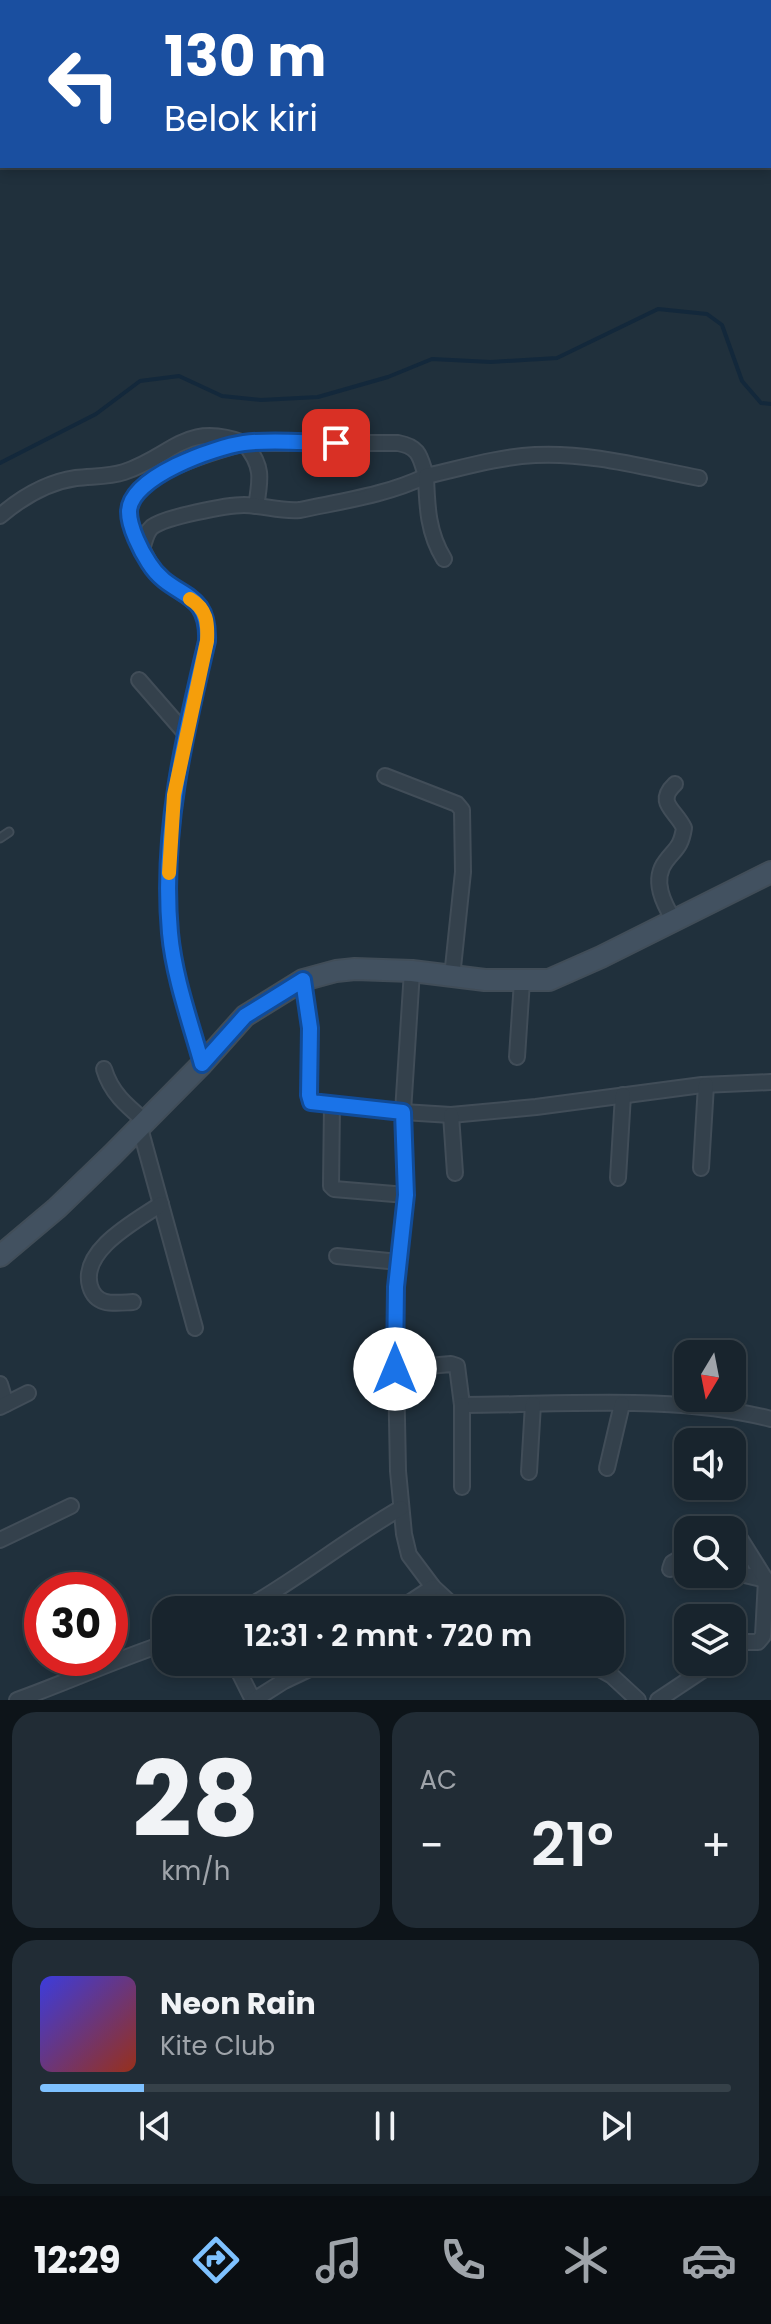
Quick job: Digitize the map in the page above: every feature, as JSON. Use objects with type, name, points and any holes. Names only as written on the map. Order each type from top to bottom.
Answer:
[{"type":"street","points":[[0,516],[15,504],[60,482],[126,472],[193,438],[212,434],[244,443],[254,455],[260,475],[256,506]]},
{"type":"street","points":[[202,1064],[170,934],[170,842],[174,795],[208,624],[198,603],[160,577],[149,564],[128,514],[130,503],[155,478],[179,464],[244,443],[398,443],[416,450],[426,476],[427,514],[435,544],[444,559]]},
{"type":"street","points":[[142,549],[147,532],[160,522],[227,506],[300,510],[373,495],[426,476],[535,455],[602,459],[699,478]]},
{"type":"street","points":[[139,680],[186,734]]},
{"type":"street","points":[[385,776],[457,804],[462,810],[463,872],[452,977]]},
{"type":"street","points":[[674,921],[661,897],[660,887],[663,865],[679,848],[684,828],[667,802],[667,796],[675,784]]},
{"type":"street","points":[[0,1256],[57,1208],[143,1125],[245,1016],[303,980],[355,969],[522,981],[549,980],[771,872]]},
{"type":"street","points":[[412,971],[403,1112],[406,1195],[396,1287],[395,1369],[401,1508],[409,1555],[443,1596]]},
{"type":"street","points":[[303,980],[310,1028],[311,1102],[451,1115],[706,1085],[771,1082]]},
{"type":"street","points":[[517,1057],[522,981]]},
{"type":"street","points":[[104,1069],[112,1089],[143,1125],[195,1328]]},
{"type":"street","points":[[701,1168],[706,1085]]},
{"type":"street","points":[[618,1178],[623,1095]]},
{"type":"street","points":[[332,1104],[331,1186],[334,1189],[406,1195]]},
{"type":"street","points":[[451,1115],[455,1173]]},
{"type":"street","points":[[133,1302],[100,1301],[92,1292],[89,1270],[94,1257],[104,1246],[161,1204]]},
{"type":"street","points":[[337,1256],[399,1262]]},
{"type":"street","points":[[395,1369],[457,1366],[462,1405],[462,1487]]},
{"type":"street","points":[[0,1384],[3,1406],[28,1393]]},
{"type":"street","points":[[529,1472],[533,1404]]},
{"type":"street","points":[[462,1405],[622,1404],[717,1409],[771,1419]]},
{"type":"street","points":[[607,1468],[622,1404]]},
{"type":"street","points":[[0,1540],[71,1506]]},
{"type":"street","points":[[267,1596],[401,1508]]},
{"type":"street","points":[[746,1548],[766,1580],[763,1636],[758,1642],[746,1642]]},
{"type":"street","points":[[670,1569],[674,1562]]},
{"type":"street","points":[[746,1575],[766,1580]]},
{"type":"street","points":[[419,1596],[433,1587]]},
{"type":"street","points":[[17,1700],[152,1648]]},
{"type":"street","points":[[241,1676],[253,1700],[295,1676]]},
{"type":"street","points":[[612,1676],[638,1700]]},
{"type":"street","points":[[658,1700],[694,1676]]},
{"type":"lane","points":[[0,838],[9,832]]},
{"type":"waterway","points":[[0,463],[96,414],[140,381],[179,376],[222,396],[261,400],[318,397],[388,377],[432,359],[491,362],[557,358],[658,309],[707,314],[722,325],[742,381],[761,403],[771,404]]},
{"type":"slow traffic","points":[[169,873],[174,795],[207,641],[208,624],[204,611],[190,599]]},
{"type":"route","points":[[336,443],[244,443],[203,454],[162,473],[148,484],[135,495],[128,514],[149,564],[160,577],[198,603],[208,624],[174,795],[168,887],[175,962],[202,1064],[245,1016],[303,980],[310,1028],[311,1102],[403,1112],[406,1195],[396,1287],[395,1369]]}]
